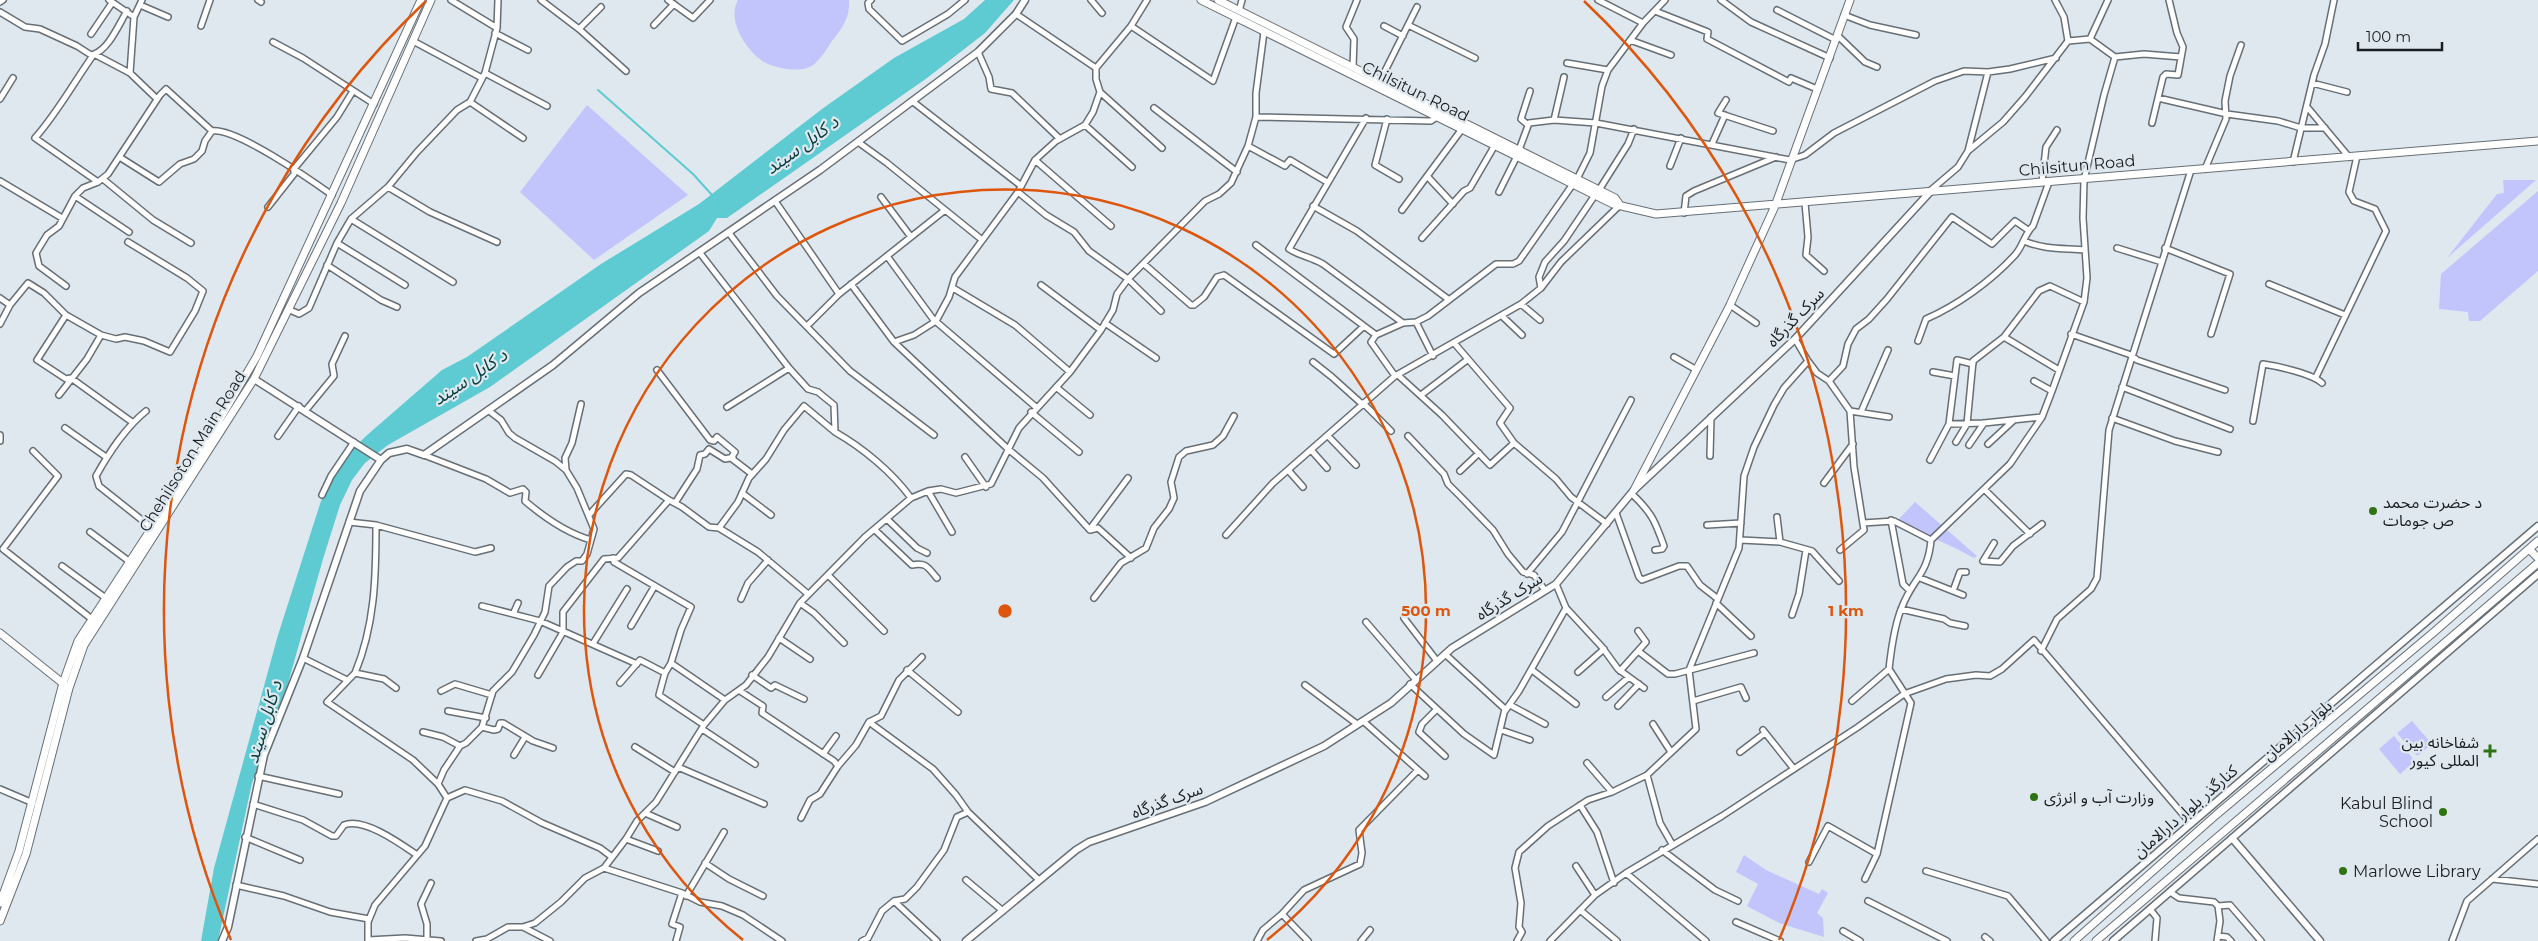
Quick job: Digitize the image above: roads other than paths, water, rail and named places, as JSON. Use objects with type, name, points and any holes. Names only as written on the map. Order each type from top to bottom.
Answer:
[{"type":"main road","name":"Chehilsoton Main Road","points":[[1,900],[19,851],[78,642],[152,528],[257,356],[421,0]]},
{"type":"main road","name":"Chehilsoton Main Road","points":[[0,921],[26,854],[40,808],[66,686],[84,645],[254,379],[290,310],[341,203],[431,0]]},
{"type":"main road","name":"Chilsitun Road","points":[[1201,0],[1238,14],[1353,67],[1620,205],[1635,211],[1656,214],[1775,206],[1931,191],[2084,180],[2538,141]]},
{"type":"main road","name":"Chilsitun Road","points":[[1218,0],[1264,32],[1495,145],[1518,153]]},
{"type":"main road","points":[[1633,492],[1730,304],[1775,206],[1790,160],[1830,58],[1850,0]]},
{"type":"main road","points":[[217,423],[224,428]]},
{"type":"main road","name":"بلوار دارالامان","points":[[2074,941],[2216,815],[2434,632],[2538,541]]},
{"type":"main road","points":[[2530,549],[2538,558]]},
{"type":"main road","name":"بلوار دارالامان","points":[[2096,941],[2538,563]]},
{"type":"main road","points":[[0,632],[66,686]]},
{"type":"street","points":[[201,26],[210,0]]},
{"type":"street","points":[[450,0],[528,50]]},
{"type":"street","points":[[290,310],[299,314],[309,308],[337,243],[351,219],[388,187],[417,152],[457,110],[470,102],[484,76],[496,31],[498,0]]},
{"type":"street","points":[[542,0],[580,29],[626,71]]},
{"type":"street","points":[[668,0],[693,18],[710,0]]},
{"type":"street","points":[[871,0],[868,4],[870,9],[902,41],[948,14],[965,0]]},
{"type":"street","points":[[424,455],[553,365],[639,293],[700,253],[858,142],[978,52],[1016,14],[1025,0]]},
{"type":"street","points":[[1091,0],[1102,13]]},
{"type":"street","points":[[1147,0],[1130,26],[1096,68],[1096,79],[1100,92],[1162,148]]},
{"type":"street","points":[[1130,26],[1213,81],[1242,0]]},
{"type":"street","points":[[1353,67],[1354,38],[1346,27],[1353,15],[1357,0]]},
{"type":"street","points":[[1598,0],[1608,1],[1643,23]]},
{"type":"street","points":[[1514,442],[1490,465],[1421,395],[1397,376],[1371,342],[1376,335],[1403,323],[1416,322],[1428,316],[1496,264],[1513,264],[1519,261],[1575,182],[1590,153],[1602,86],[1608,70],[1643,23],[1664,0]]},
{"type":"street","points":[[1721,0],[1765,29],[1830,58]]},
{"type":"street","points":[[1968,151],[2003,122],[2068,41],[2064,17],[2055,0]]},
{"type":"street","points":[[2090,39],[2108,0]]},
{"type":"street","points":[[2152,123],[2163,77],[2166,74],[2178,76],[2183,46],[2177,33],[2169,0]]},
{"type":"street","points":[[2293,162],[2308,108],[2312,83],[2325,44],[2334,0]]},
{"type":"street","points":[[91,34],[111,1],[134,17]]},
{"type":"street","points":[[130,73],[134,17],[141,2],[168,17]]},
{"type":"street","points":[[654,25],[674,4]]},
{"type":"street","points":[[580,29],[601,7]]},
{"type":"street","points":[[1380,81],[1417,7]]},
{"type":"street","points":[[1777,10],[1836,38],[1865,62],[1877,67]]},
{"type":"street","points":[[127,11],[109,40],[100,52],[94,54],[74,82],[55,116],[35,138],[100,181],[153,220],[192,243]]},
{"type":"street","points":[[1655,11],[1708,32],[1708,39],[1789,82],[1791,78],[1817,89]]},
{"type":"street","points":[[0,12],[25,26],[40,29],[78,46],[91,55],[94,54],[130,73],[157,99]]},
{"type":"street","points":[[1016,14],[1096,68]]},
{"type":"street","points":[[1844,15],[1870,25],[1916,35]]},
{"type":"street","points":[[1408,25],[1475,58]]},
{"type":"street","points":[[1384,26],[1403,36]]},
{"type":"street","points":[[986,487],[994,478],[1019,428],[1070,372],[1101,330],[1113,310],[1117,294],[1128,280],[1205,201],[1219,194],[1231,183],[1248,146],[1256,117],[1256,93],[1264,32]]},
{"type":"street","points":[[2068,41],[2090,39],[2115,57],[2144,54],[2181,57]]},
{"type":"street","points":[[1630,40],[1671,55]]},
{"type":"street","points":[[412,41],[547,106]]},
{"type":"street","points":[[273,42],[303,58],[374,104]]},
{"type":"street","points":[[2205,169],[2227,114],[2225,101],[2241,45]]},
{"type":"street","points":[[978,52],[989,77],[991,89],[1012,92],[1060,139]]},
{"type":"street","points":[[1852,701],[1889,669],[1901,609],[1909,590],[1920,578],[1929,558],[1931,540],[1985,490],[2019,452],[2042,417],[2084,302],[2087,278],[2083,218],[2084,180],[2115,57]]},
{"type":"street","points":[[1499,192],[1531,121],[1596,122],[1790,160],[1805,155],[1834,133],[1935,81],[1964,71],[1988,72],[2056,58]]},
{"type":"street","points":[[1567,63],[1608,70]]},
{"type":"street","points":[[1931,191],[1958,168],[1968,151],[1988,72]]},
{"type":"street","points":[[1554,120],[1564,77]]},
{"type":"street","points":[[0,99],[13,78]]},
{"type":"street","points":[[2312,83],[2347,92]]},
{"type":"street","points":[[66,286],[39,266],[35,255],[46,235],[59,226],[75,196],[84,188],[100,181],[121,158],[157,99],[166,89],[212,131]]},
{"type":"street","points":[[268,206],[294,174],[294,169],[337,117],[353,91]]},
{"type":"street","points":[[1528,125],[1521,119],[1530,91]]},
{"type":"street","points":[[894,342],[914,335],[936,320],[953,288],[955,277],[1018,192],[1020,185],[1035,160],[1060,139],[1085,125],[1093,112],[1100,92]]},
{"type":"street","points":[[2158,98],[2227,114],[2278,121],[2301,128],[2325,128]]},
{"type":"street","points":[[1726,100],[1718,112],[1773,131]]},
{"type":"street","points":[[912,101],[1020,185]]},
{"type":"street","points":[[470,102],[523,138]]},
{"type":"street","points":[[1154,108],[1236,172]]},
{"type":"street","points":[[2308,108],[2353,156],[2349,192],[2354,201],[2375,209],[2386,230],[2316,377]]},
{"type":"street","points":[[1712,144],[1725,115]]},
{"type":"street","points":[[1256,117],[1366,118],[1431,121],[1437,117]]},
{"type":"street","points":[[1366,118],[1289,249],[1301,257],[1312,258],[1322,264],[1403,323]]},
{"type":"street","points":[[1387,119],[1375,165],[1399,179]]},
{"type":"street","points":[[1085,125],[1114,153],[1132,167]]},
{"type":"street","points":[[1402,210],[1462,129]]},
{"type":"street","points":[[1541,288],[1540,276],[1545,262],[1564,241],[1597,192],[1628,144],[1634,129]]},
{"type":"street","points":[[121,158],[159,182],[180,164],[194,159],[202,151],[205,141],[212,131],[218,130],[245,140],[294,169],[332,195]]},
{"type":"street","points":[[1918,341],[1926,319],[1970,294],[2014,255],[2024,242],[2028,230],[2033,226],[2038,215],[2046,182],[2046,148],[2057,130]]},
{"type":"street","points":[[1670,166],[1681,138]]},
{"type":"street","points":[[858,142],[981,240]]},
{"type":"street","points":[[1422,238],[1478,178],[1495,145]]},
{"type":"street","points":[[1248,146],[1285,166],[1290,160],[1327,182]]},
{"type":"street","points":[[1684,213],[1686,196],[1694,191],[1777,156]]},
{"type":"street","points":[[1035,160],[1111,226]]},
{"type":"street","points":[[2041,651],[2057,619],[2091,589],[2097,578],[2106,453],[2112,418],[2155,290],[2166,248],[2191,170]]},
{"type":"street","points":[[1427,176],[1453,204]]},
{"type":"street","points":[[0,181],[62,218]]},
{"type":"street","points":[[388,187],[430,212],[497,242]]},
{"type":"street","name":"سرک گذرگاه","points":[[966,941],[1039,880],[1089,842],[1223,794],[1324,746],[1391,703],[1445,654],[1556,584],[1633,492],[1795,339],[1931,191]]},
{"type":"street","points":[[1018,192],[1046,215],[1074,232],[1089,251],[1128,280],[1161,311]]},
{"type":"street","points":[[75,196],[129,232]]},
{"type":"street","points":[[881,197],[911,237]]},
{"type":"street","points":[[775,201],[839,294]]},
{"type":"street","points":[[1805,203],[1808,237],[1806,254],[1824,271]]},
{"type":"street","points":[[1226,535],[1288,470],[1397,376],[1502,316],[1541,288],[1560,262],[1620,205]]},
{"type":"street","points":[[1313,206],[1357,231],[1448,299]]},
{"type":"street","points":[[808,326],[839,294],[945,210]]},
{"type":"street","points":[[1829,381],[1843,366],[1848,344],[1856,329],[1869,319],[1887,299],[1952,216],[1992,244],[2016,221],[2028,230]]},
{"type":"street","points":[[351,219],[453,282]]},
{"type":"street","points":[[729,233],[777,296],[850,371],[934,435]]},
{"type":"street","points":[[0,324],[10,305],[28,283],[44,293],[66,315],[101,335],[116,339],[125,337],[144,341],[170,352],[203,291],[187,278],[128,242]]},
{"type":"street","points":[[2024,242],[2059,250],[2085,250]]},
{"type":"street","points":[[337,243],[405,285]]},
{"type":"street","points":[[1256,245],[1376,335]]},
{"type":"street","points":[[2117,248],[2162,262]]},
{"type":"street","points":[[2166,248],[2230,274],[2211,334]]},
{"type":"street","points":[[700,253],[789,368],[808,389],[818,392],[834,405],[835,432]]},
{"type":"street","points":[[887,256],[925,310],[1079,452]]},
{"type":"street","points":[[1144,264],[1191,305],[1204,297],[1217,277],[1224,275],[1334,354],[1364,326]]},
{"type":"street","points":[[327,265],[381,300],[397,307]]},
{"type":"street","points":[[851,284],[894,342],[1008,449],[1043,478],[1090,530]]},
{"type":"street","points":[[2269,284],[2345,315]]},
{"type":"street","points":[[1041,285],[1101,330]]},
{"type":"street","points":[[1956,442],[1967,424],[1972,364],[2004,337],[2036,295],[2050,286],[2084,302]]},
{"type":"street","points":[[953,288],[1015,324],[1070,372]]},
{"type":"street","points":[[0,298],[10,305]]},
{"type":"street","points":[[1521,304],[1540,320]]},
{"type":"street","points":[[1730,304],[1756,323]]},
{"type":"street","points":[[66,315],[37,360],[66,378],[72,378],[132,422]]},
{"type":"street","points":[[1502,316],[1522,334]]},
{"type":"street","points":[[1105,322],[1156,358]]},
{"type":"street","points":[[1416,322],[1433,356]]},
{"type":"street","points":[[2071,334],[2132,355],[2137,360],[2225,390]]},
{"type":"street","points":[[59,395],[87,359],[101,335]]},
{"type":"street","points":[[306,410],[334,376],[332,364],[346,336]]},
{"type":"street","points":[[2004,337],[2059,370]]},
{"type":"street","points":[[1795,339],[1817,373],[1829,381],[1850,411],[1854,467],[1864,531],[1840,550]]},
{"type":"street","points":[[1455,344],[1510,408],[1500,423],[1514,442],[1556,479],[1571,497],[1579,501],[1607,524]]},
{"type":"street","points":[[1861,412],[1888,350]]},
{"type":"street","points":[[1674,357],[1695,369]]},
{"type":"street","points":[[1421,395],[1467,360]]},
{"type":"street","points":[[1930,460],[1949,424],[1957,360],[1972,364]]},
{"type":"street","points":[[1517,941],[1522,932],[1519,927],[1521,903],[1515,868],[1519,852],[1546,828],[1588,800],[1612,792],[1647,775],[1696,729],[1689,670],[1731,570],[1741,540],[1741,489],[1754,447],[1784,388],[1808,361]]},
{"type":"street","points":[[1313,362],[1363,404],[1391,431]]},
{"type":"street","points":[[2253,421],[2263,364],[2280,366],[2316,377],[2322,383]]},
{"type":"street","points":[[727,407],[789,368]]},
{"type":"street","points":[[657,370],[710,440],[714,441],[716,437],[729,446],[735,452],[733,457]]},
{"type":"street","points":[[1932,372],[1955,376]]},
{"type":"street","points":[[254,379],[306,410],[378,458]]},
{"type":"street","points":[[2034,381],[2052,391]]},
{"type":"street","points":[[1056,387],[1090,415]]},
{"type":"street","points":[[2122,387],[2230,428]]},
{"type":"street","points":[[1527,574],[1562,532],[1631,400]]},
{"type":"street","points":[[566,470],[565,458],[572,443],[581,404]]},
{"type":"street","points":[[278,436],[299,406]]},
{"type":"street","points":[[719,528],[752,474],[766,459],[784,430],[804,406],[835,432],[860,448],[902,486],[911,498]]},
{"type":"street","points":[[438,784],[444,770],[460,746],[466,743],[482,727],[497,685],[512,672],[534,635],[545,612],[549,586],[567,567],[576,561],[582,561],[592,540],[594,529],[577,488],[566,470],[515,438],[509,433],[502,420],[488,410]]},
{"type":"street","points":[[146,411],[132,422],[106,457],[96,476],[99,486],[152,528]]},
{"type":"street","points":[[1850,411],[1889,418]]},
{"type":"street","points":[[1094,598],[1117,567],[1146,548],[1154,528],[1169,509],[1174,498],[1171,482],[1179,457],[1186,452],[1213,445],[1223,436],[1234,416]]},
{"type":"street","points":[[1949,424],[1984,423],[2042,417]]},
{"type":"street","points":[[1710,456],[1711,418]]},
{"type":"street","points":[[2112,418],[2175,440],[2218,452]]},
{"type":"street","points":[[1988,444],[2011,426],[2014,420]]},
{"type":"street","points":[[1969,445],[1984,423]]},
{"type":"street","points":[[64,428],[106,457]]},
{"type":"street","points":[[0,436],[0,441]]},
{"type":"street","points":[[1328,436],[1356,466]]},
{"type":"street","points":[[1408,436],[1444,474],[1448,484],[1493,530],[1508,554],[1527,574],[1538,579],[1544,590]]},
{"type":"street","points":[[322,495],[331,476],[355,442]]},
{"type":"street","points":[[1824,484],[1853,444]]},
{"type":"street","points":[[222,941],[228,927],[258,776],[264,755],[303,658],[360,491],[378,458],[388,453],[407,449],[486,479],[510,493],[523,488],[526,492],[525,501],[532,507],[568,532],[592,540]]},
{"type":"street","points":[[675,503],[697,469],[700,455],[705,454],[709,449],[725,459],[733,457]]},
{"type":"street","points":[[33,451],[58,476],[3,548],[93,620]]},
{"type":"street","points":[[1312,451],[1327,468]]},
{"type":"street","points":[[1460,471],[1479,453]]},
{"type":"street","points":[[733,457],[752,474]]},
{"type":"street","points":[[965,457],[986,487]]},
{"type":"street","points":[[1288,470],[1303,487]]},
{"type":"street","points":[[589,515],[626,474],[675,503],[709,527],[719,528],[768,560],[808,594]]},
{"type":"street","points":[[1090,530],[1128,478]]},
{"type":"street","points":[[476,941],[487,940],[508,927],[523,927],[535,923],[561,902],[585,878],[604,868],[626,840],[637,821],[656,802],[703,727],[725,700],[740,690],[768,657],[800,603],[875,530],[911,498],[928,491],[941,489],[956,493],[978,486],[986,487]]},
{"type":"street","points":[[1985,490],[2030,534]]},
{"type":"street","points":[[928,491],[952,532]]},
{"type":"street","points":[[1633,492],[1655,520],[1664,546],[1662,549],[1655,550]]},
{"type":"street","points":[[742,493],[771,515]]},
{"type":"street","points":[[538,675],[563,632],[562,618],[567,606],[604,559],[618,558],[668,500]]},
{"type":"street","points":[[1616,513],[1639,577],[1646,580],[1668,570],[1687,566],[1700,585],[1751,636]]},
{"type":"street","points":[[1776,517],[1780,542]]},
{"type":"street","points":[[887,520],[917,548],[927,553]]},
{"type":"street","points":[[1863,523],[1891,520],[1931,540]]},
{"type":"street","points":[[1891,520],[1903,584],[1909,590]]},
{"type":"street","points":[[349,522],[376,525],[475,552],[491,548]]},
{"type":"street","points":[[1707,525],[1741,523]]},
{"type":"street","points":[[1994,543],[1983,561],[2000,562],[2006,552],[2042,524]]},
{"type":"street","points":[[376,525],[376,571],[370,629],[355,673],[328,699],[329,705],[413,760],[438,784],[447,798]]},
{"type":"street","name":"کنارگذر بلوار دارالامان","points":[[2054,941],[2538,526]]},
{"type":"street","points":[[1090,530],[1098,528],[1131,558]]},
{"type":"street","points":[[875,530],[912,565],[921,563],[925,565],[937,578]]},
{"type":"street","points":[[90,532],[130,562]]},
{"type":"street","points":[[1741,540],[1780,542],[1812,551],[1839,581]]},
{"type":"street","points":[[2511,549],[2523,555]]},
{"type":"street","points":[[1792,615],[1806,550]]},
{"type":"street","points":[[613,558],[614,562],[691,607],[681,630],[671,663],[665,673],[660,695],[755,764]]},
{"type":"street","points":[[741,599],[748,583],[768,560]]},
{"type":"street","points":[[62,566],[107,599]]},
{"type":"street","points":[[1953,591],[1960,572],[1966,572]]},
{"type":"street","points":[[828,574],[884,631]]},
{"type":"street","points":[[2113,941],[2538,574]]},
{"type":"street","points":[[1920,578],[1963,595]]},
{"type":"street","points":[[1556,584],[1566,608],[1604,650],[1620,671],[1641,686],[1618,706]]},
{"type":"street","points":[[631,626],[654,587]]},
{"type":"street","points":[[594,642],[627,589]]},
{"type":"street","points":[[514,612],[518,603]]},
{"type":"street","points":[[800,603],[814,613],[844,643]]},
{"type":"street","points":[[482,606],[514,612],[540,620],[563,632],[594,642],[637,664]]},
{"type":"street","points":[[1366,622],[1436,710],[1464,734],[1494,755],[1505,711],[1532,670],[1566,608]]},
{"type":"street","points":[[1901,609],[1965,626]]},
{"type":"street","points":[[1404,618],[1437,662]]},
{"type":"street","points":[[1620,671],[1646,641],[1638,631]]},
{"type":"street","points":[[779,638],[810,659]]},
{"type":"street","points":[[1550,941],[1595,895],[1614,883],[1626,872],[1709,824],[1858,727],[1904,694],[1946,679],[1976,675],[1990,676],[2002,669],[2034,640],[2041,651],[2191,824]]},
{"type":"street","points":[[1578,672],[1604,650]]},
{"type":"street","points":[[1638,651],[1668,674],[1754,653]]},
{"type":"street","points":[[1445,654],[1481,689],[1503,706],[1505,711]]},
{"type":"street","points":[[802,818],[810,800],[820,794],[838,766],[856,745],[869,722],[881,716],[898,680],[907,670],[916,665],[922,657]]},
{"type":"street","points":[[303,658],[347,680]]},
{"type":"street","points":[[620,683],[643,660],[665,673]]},
{"type":"street","points":[[671,663],[725,700]]},
{"type":"street","points":[[1866,879],[1877,854],[1911,704],[1910,699],[1904,694],[1889,669]]},
{"type":"street","points":[[907,670],[958,712]]},
{"type":"street","points":[[1532,670],[1576,704]]},
{"type":"street","points":[[355,673],[384,679],[396,688]]},
{"type":"street","points":[[752,675],[771,688],[775,685],[804,699]]},
{"type":"street","points":[[1606,697],[1628,677]]},
{"type":"street","points":[[441,691],[456,684],[492,696]]},
{"type":"street","points":[[1305,685],[1357,724]]},
{"type":"street","points":[[1693,701],[1741,687],[1746,698]]},
{"type":"street","points":[[740,690],[763,706],[762,713],[838,766]]},
{"type":"street","points":[[1510,705],[1544,724]]},
{"type":"street","points":[[1436,710],[1422,724],[1418,732],[1444,756]]},
{"type":"street","points":[[448,711],[486,718]]},
{"type":"street","points":[[1363,720],[1425,776]]},
{"type":"street","points":[[869,722],[933,769],[968,812],[1039,880]]},
{"type":"street","points":[[482,727],[494,730],[498,729],[500,723],[503,723],[525,737],[553,748]]},
{"type":"street","points":[[1653,724],[1671,752]]},
{"type":"street","points":[[1501,730],[1530,740]]},
{"type":"street","points":[[1740,752],[1764,731],[1794,769]]},
{"type":"street","points":[[423,732],[442,737],[460,746]]},
{"type":"street","points":[[823,754],[836,736]]},
{"type":"street","points":[[514,755],[525,737]]},
{"type":"street","points":[[635,746],[676,769],[764,804]]},
{"type":"street","points":[[1587,763],[1612,792]]},
{"type":"street","points":[[1257,941],[1263,930],[1282,914],[1304,890],[1360,864],[1362,852],[1359,830],[1418,770]]},
{"type":"street","points":[[1647,775],[1660,823],[1672,844]]},
{"type":"street","points":[[258,776],[340,794]]},
{"type":"street","points":[[0,789],[33,803]]},
{"type":"street","points":[[441,941],[406,938],[368,940],[369,919],[382,894],[426,846],[447,798],[465,790],[502,801],[542,823],[600,848],[612,857]]},
{"type":"street","points":[[253,804],[303,820],[332,836],[336,836],[344,825],[358,824],[393,839],[417,855]]},
{"type":"street","points":[[1580,805],[1597,832],[1614,883]]},
{"type":"street","points":[[862,941],[868,938],[882,912],[894,901],[905,899],[917,887],[944,850],[957,817],[968,812]]},
{"type":"street","points":[[645,813],[677,827]]},
{"type":"street","points":[[1809,862],[1828,826],[1877,854]]},
{"type":"street","points":[[676,941],[680,928],[672,924],[684,894],[724,832]]},
{"type":"street","points":[[246,837],[300,860]]},
{"type":"street","points":[[2232,838],[2320,941]]},
{"type":"street","points":[[2452,941],[2467,900],[2538,839]]},
{"type":"street","points":[[626,840],[658,851]]},
{"type":"street","points":[[1662,850],[1716,890],[1738,901]]},
{"type":"street","points":[[705,863],[729,879],[762,896]]},
{"type":"street","points":[[1576,866],[1595,895]]},
{"type":"street","points":[[604,868],[684,894],[700,902],[722,906],[743,915],[782,941]]},
{"type":"street","points":[[1926,871],[2008,896],[2046,941]]},
{"type":"street","points":[[1626,872],[1706,941]]},
{"type":"street","points":[[2492,879],[2535,884],[2538,879]]},
{"type":"street","points":[[966,880],[1002,911]]},
{"type":"street","points":[[427,940],[427,924],[421,904],[431,883]]},
{"type":"street","points":[[236,885],[284,896],[330,912],[369,919]]},
{"type":"street","points":[[2170,892],[2179,898],[2214,902],[2218,906],[2218,938],[2227,937],[2232,941]]},
{"type":"street","points":[[894,901],[937,941]]},
{"type":"street","points":[[1868,901],[1947,941]]},
{"type":"street","points":[[2218,906],[2228,904],[2234,908],[2260,941]]},
{"type":"street","points":[[2150,909],[2157,918],[2155,941]]},
{"type":"street","points":[[1580,910],[1617,941]]},
{"type":"street","points":[[1282,914],[1308,941]]},
{"type":"street","points":[[1736,922],[1780,941]]},
{"type":"street","points":[[523,927],[550,941]]},
{"type":"street","points":[[1361,941],[1370,930]]},
{"type":"street","points":[[1843,931],[1860,941]]},
{"type":"water","name":"د کابل سيند","points":[[985,0],[1014,0],[985,33],[927,78],[727,218],[717,218],[709,231],[490,387],[388,445],[365,463],[352,480],[340,505],[285,694],[252,783],[218,941],[201,941],[214,868],[278,635],[321,501],[332,479],[349,453],[442,370],[467,357],[601,264],[699,204],[822,109],[894,58],[964,19]]},
{"type":"waterway","points":[[598,90],[693,174],[712,195]]},
{"type":"place","name":"د حضرت محمد ص جومات","points":[[2373,511]]},
{"type":"place","name":"شفاخانه بین المللی کیور","points":[[2490,751]]},
{"type":"place","name":"وزارت آب و انرژی","points":[[2034,797]]},
{"type":"place","name":"Kabul Blind School","points":[[2443,812]]},
{"type":"place","name":"Marlowe Library","points":[[2343,871]]}]
